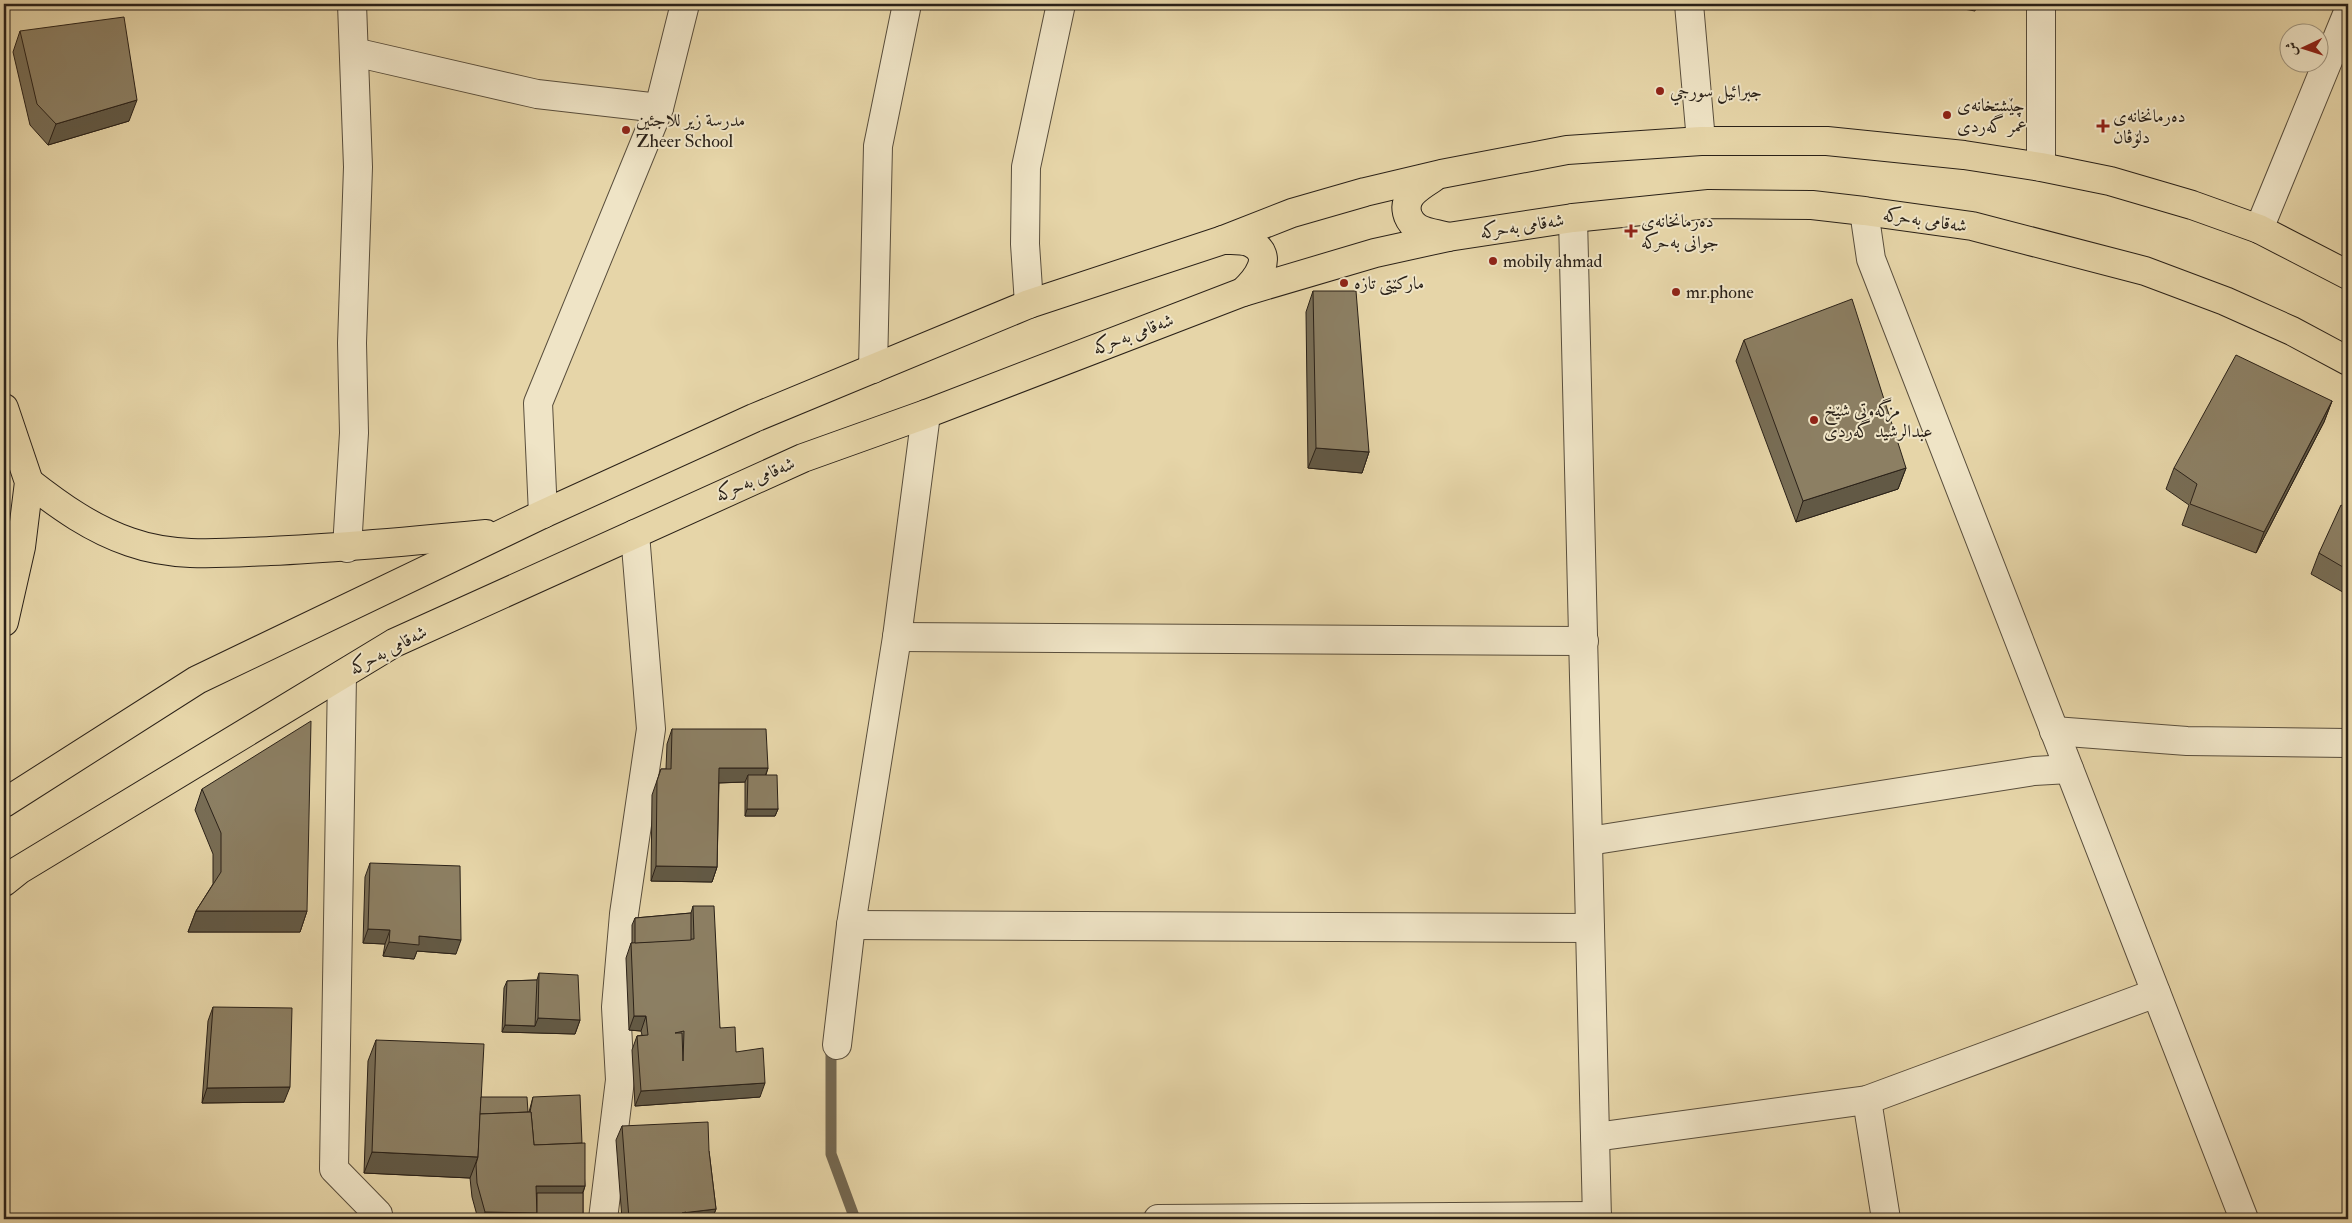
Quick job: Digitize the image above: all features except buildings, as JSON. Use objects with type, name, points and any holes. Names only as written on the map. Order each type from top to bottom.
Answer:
[{"type":"main road","points":[[4,803],[197,680],[543,514],[754,418],[1029,304],[1223,240],[1292,213],[1365,192],[1441,174],[1567,150],[1701,141],[1827,142],[1964,156],[2041,167],[2110,181],[2192,205],[2259,229],[2348,275]]},
{"type":"main road","points":[[1441,174],[1412,192],[1407,202],[1407,212],[1411,221],[1418,228],[1448,237]]},
{"type":"main road","name":"شەقامی بەحرکە","points":[[4,882],[19,870],[394,644],[803,458],[926,414],[1243,292],[1375,253],[1448,237],[1573,218],[1708,204],[1812,205],[1972,226],[2145,271],[2225,301],[2292,331],[2348,361]]},
{"type":"main road","points":[[1223,240],[1251,243],[1259,250],[1263,260],[1262,270],[1257,279],[1243,292]]},
{"type":"main road","points":[[4,408],[29,482],[22,548],[4,622]]},
{"type":"main road","points":[[29,482],[62,508],[95,528],[131,543],[169,552],[208,555],[346,548],[505,532]]},
{"type":"street","points":[[346,548],[354,433],[352,343],[358,167],[352,4]]},
{"type":"street","points":[[543,514],[538,403],[659,108],[685,4]]},
{"type":"street","points":[[873,368],[878,146],[907,4]]},
{"type":"street","points":[[1029,304],[1025,244],[1026,167],[1061,4]]},
{"type":"street","points":[[1689,4],[1701,141]]},
{"type":"street","points":[[2041,4],[2041,167]]},
{"type":"street","points":[[2259,229],[2348,12]]},
{"type":"street","points":[[354,52],[538,94],[659,108]]},
{"type":"street","points":[[1864,211],[1871,259],[2156,993],[2234,1216]]},
{"type":"street","points":[[1158,1219],[1597,1218],[1573,218]]},
{"type":"street","points":[[837,1045],[851,925],[896,637],[926,414]]},
{"type":"street","points":[[603,1219],[620,1080],[616,1007],[624,914],[651,729],[635,534]]},
{"type":"street","points":[[896,637],[1584,641]]},
{"type":"street","points":[[342,675],[334,1170],[379,1218]]},
{"type":"street","points":[[2054,731],[2187,741],[2348,743]]},
{"type":"street","points":[[1589,841],[2034,771],[2068,770]]},
{"type":"street","points":[[851,925],[1590,928]]},
{"type":"street","points":[[1595,1137],[1867,1100],[2156,993]]},
{"type":"street","points":[[1867,1100],[1886,1219]]},
{"type":"waterway","points":[[831,1043],[831,1154],[855,1219]]},
{"type":"place","name":"جبرائيل سورجي","points":[[1660,91]]},
{"type":"place","name":"چێشتخانەی عمر گەردی","points":[[1947,115]]},
{"type":"place","name":"دەرمانخانەی دلۆڤان","points":[[2103,126]]},
{"type":"place","name":"مدرسة زير للاجئين Zheer School","points":[[626,130]]},
{"type":"place","name":"دەرمانخانەی جوانی بەحرکە","points":[[1631,231]]},
{"type":"place","name":"mobily ahmad","points":[[1493,261]]},
{"type":"place","name":"مارکێتی تازە","points":[[1344,283]]},
{"type":"place","name":"mr.phone","points":[[1676,292]]},
{"type":"place","name":"مزگەوتی شێخ عبدالرشید گەردی","points":[[1814,420]]}]
